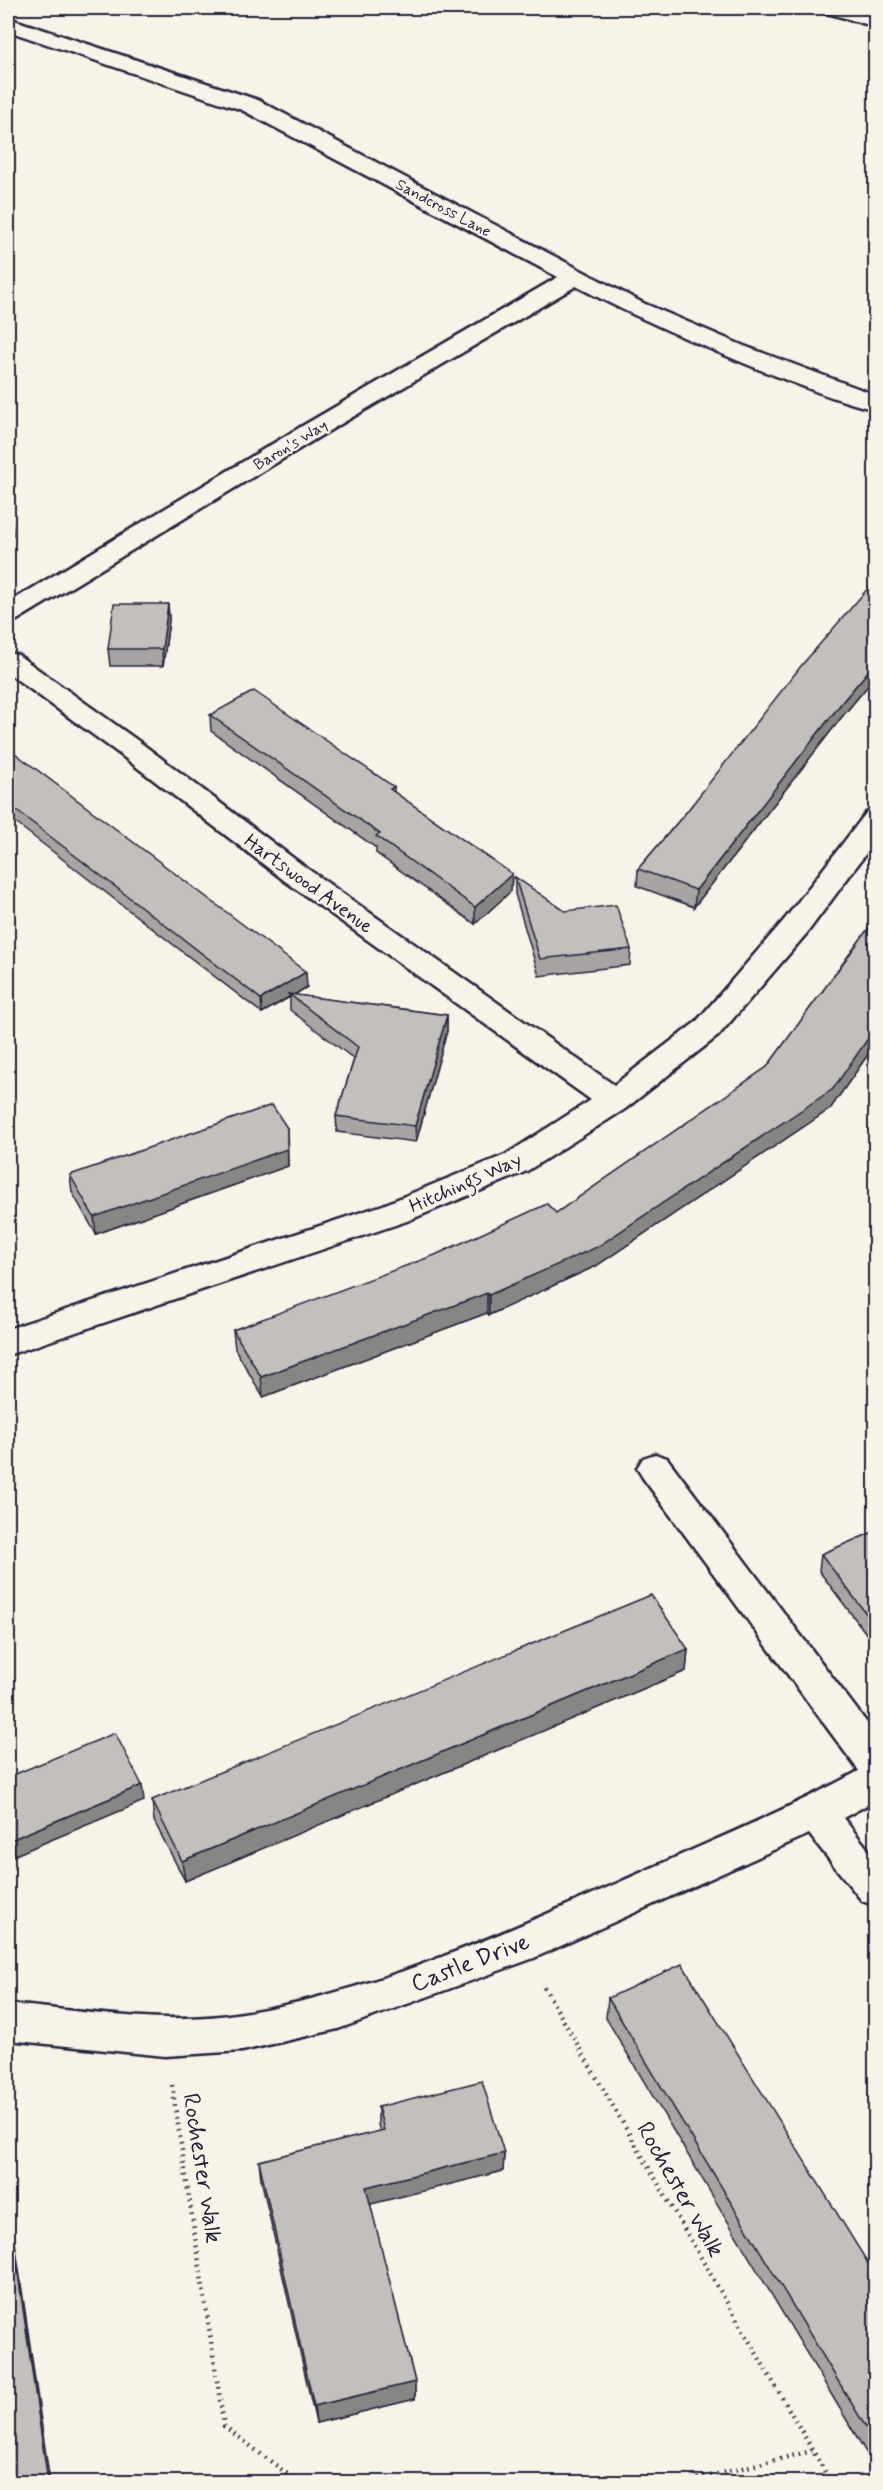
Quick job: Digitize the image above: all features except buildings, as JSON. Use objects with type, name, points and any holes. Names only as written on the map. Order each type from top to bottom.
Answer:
[{"type":"street","points":[[831,8],[876,21]]},
{"type":"street","name":"Sandcross Lane","points":[[8,24],[250,105],[635,308],[735,351],[834,390],[876,403]]},
{"type":"street","name":"Baron's Way","points":[[8,614],[323,424],[575,277]]},
{"type":"street","name":"Hartswood Avenue","points":[[8,661],[131,749],[295,874],[614,1101]]},
{"type":"street","name":"Hitchings Way","points":[[8,1341],[394,1213],[516,1163],[614,1101],[707,1029],[796,926],[876,819]]},
{"type":"street","points":[[655,1468],[876,1765]]},
{"type":"street","name":"Castle Drive","points":[[8,2022],[165,2037],[242,2032],[338,2011],[520,1945],[816,1813],[876,1781]]},
{"type":"street","points":[[816,1813],[876,1889]]},
{"type":"path","name":"Rochester Walk","points":[[520,1945],[831,2482]]},
{"type":"path","name":"Rochester Walk","points":[[165,2037],[224,2426],[298,2482]]},
{"type":"path","points":[[685,2482],[812,2451]]}]
